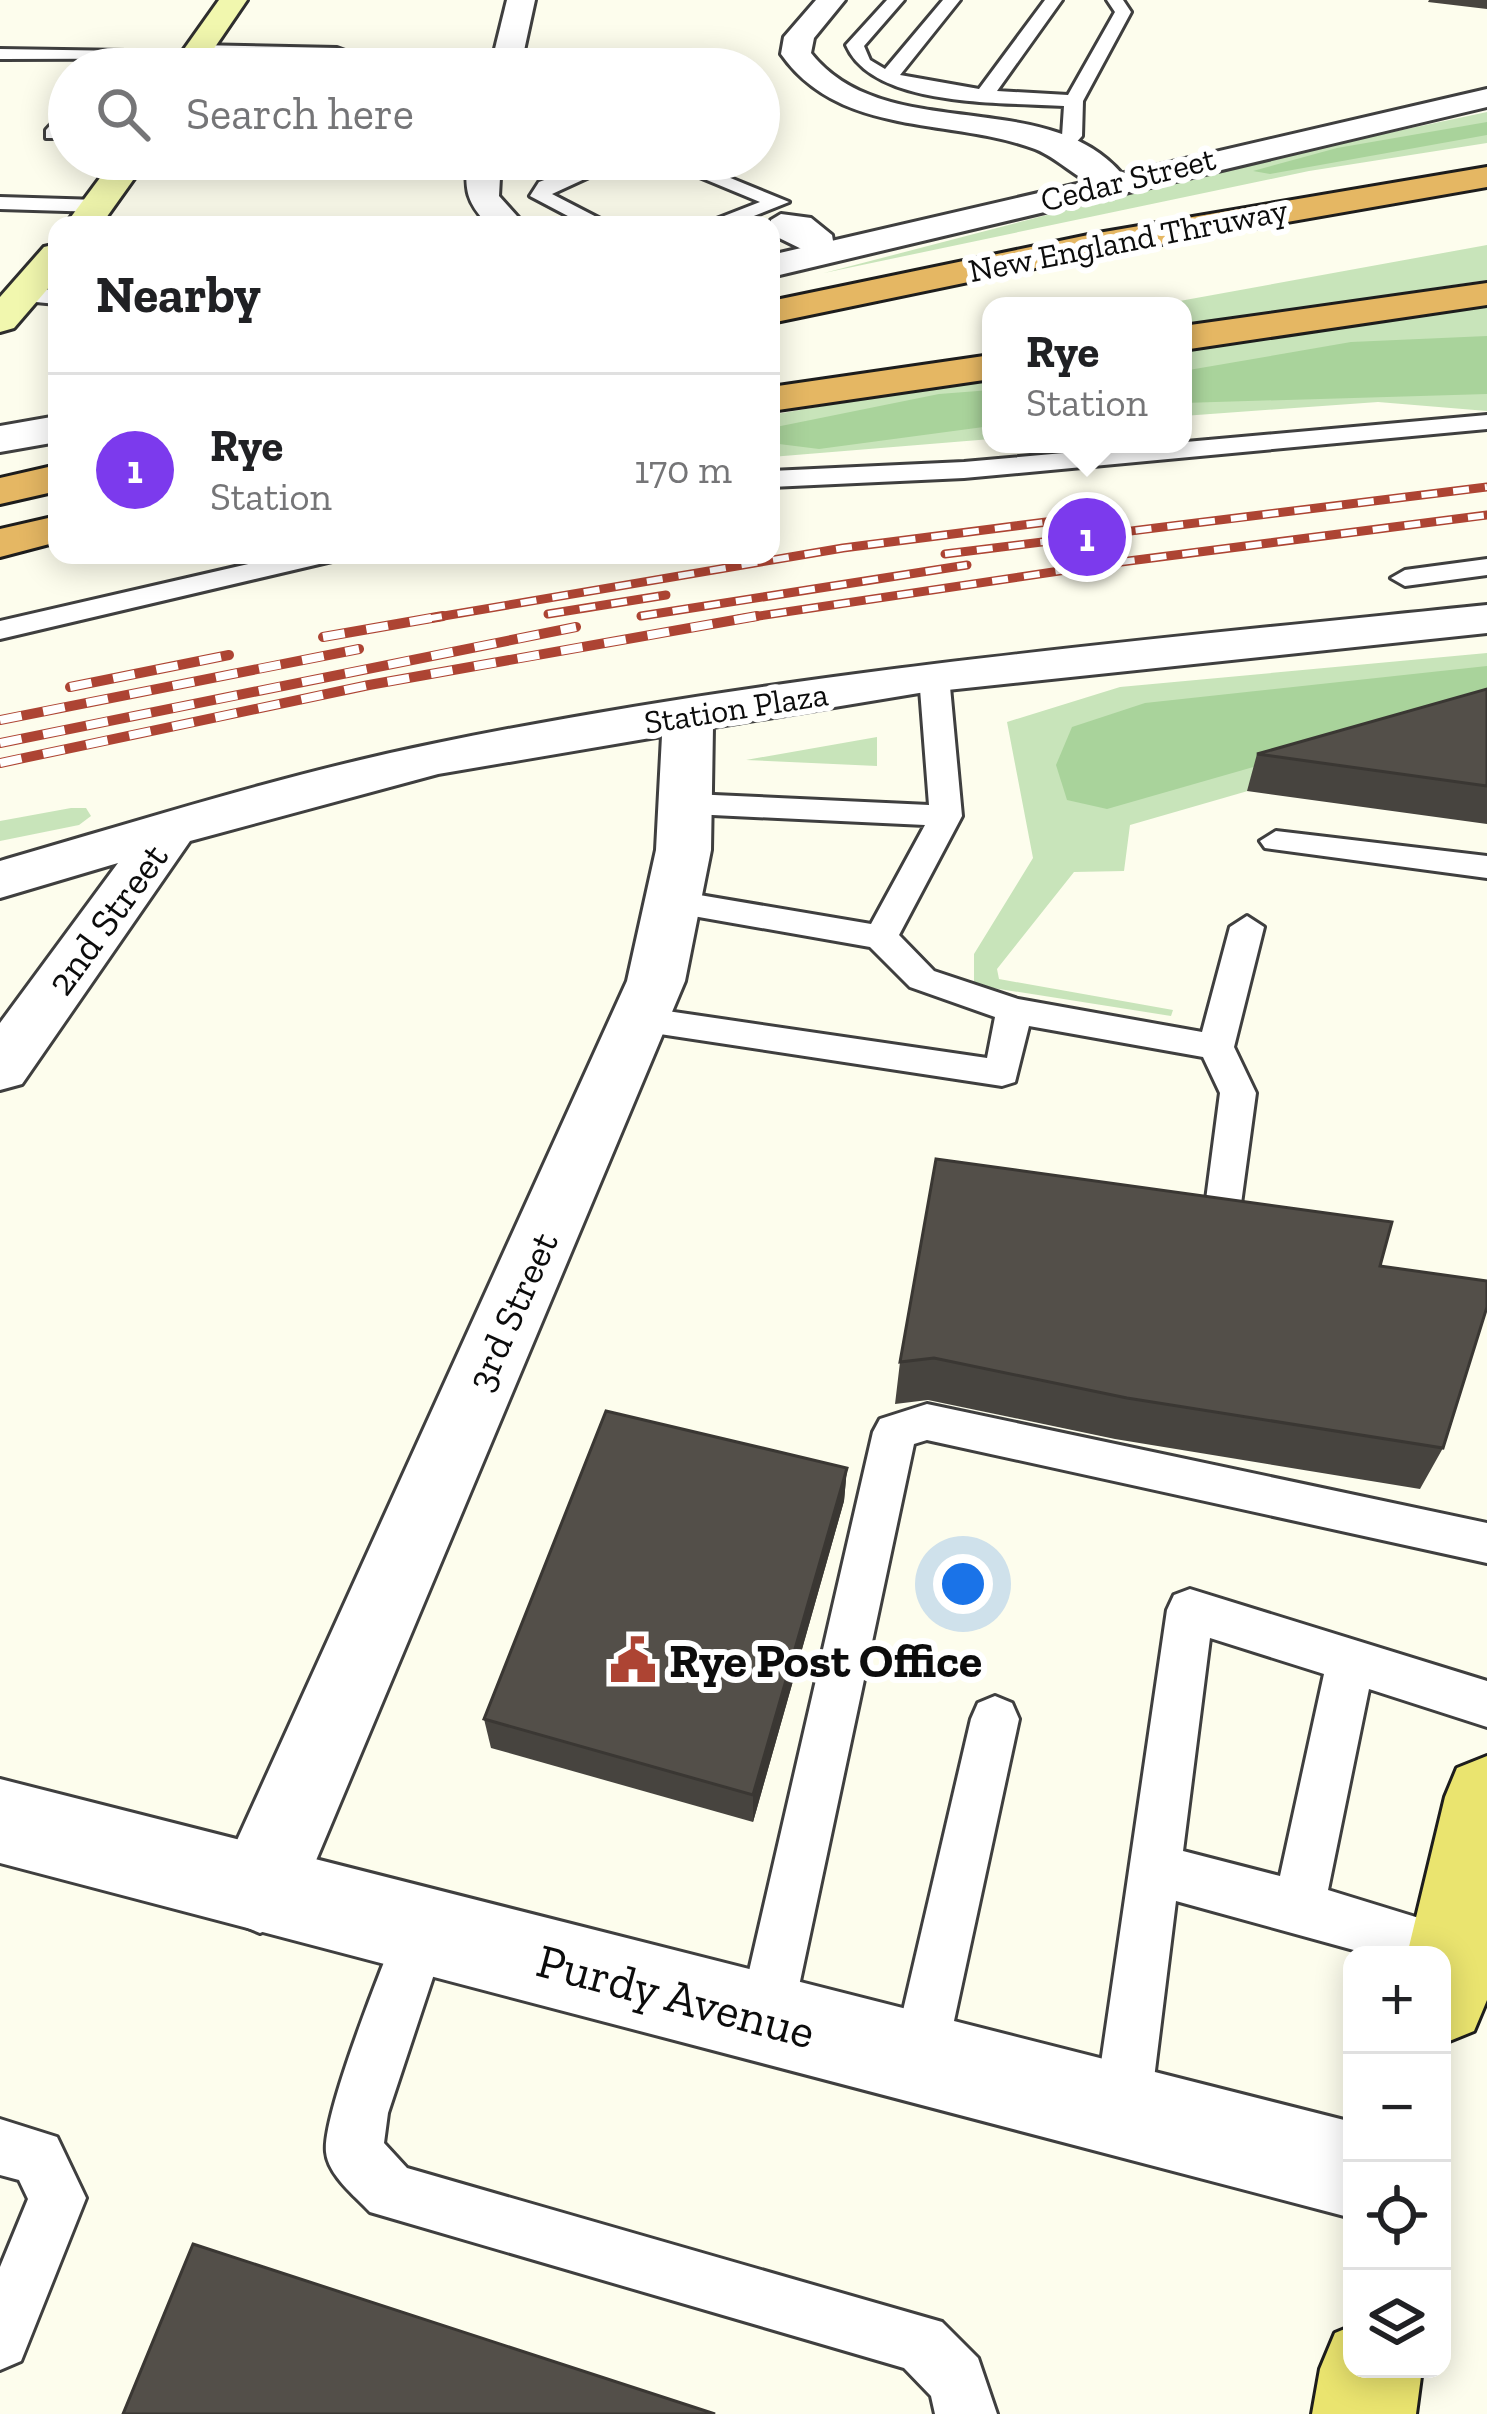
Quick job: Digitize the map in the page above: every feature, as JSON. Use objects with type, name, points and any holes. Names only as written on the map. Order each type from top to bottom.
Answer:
[{"type":"highway","name":"New England Thruway","points":[[780,310],[1098,244],[1487,177]]},
{"type":"highway","name":"New England Thruway","points":[[1250,255],[1292,248]]},
{"type":"highway","points":[[1192,337],[1487,294]]},
{"type":"highway","points":[[780,398],[982,368]]},
{"type":"highway","points":[[0,491],[48,480]]},
{"type":"highway","points":[[0,543],[48,532]]},
{"type":"main road","points":[[199,48],[233,0]]},
{"type":"main road","points":[[90,216],[116,180]]},
{"type":"main road","points":[[26,304],[48,269]]},
{"type":"main road","points":[[1451,1958],[1487,1797]]},
{"type":"main road","points":[[1364,2414],[1370,2378]]},
{"type":"street","points":[[510,48],[521,0]]},
{"type":"street","points":[[831,0],[799,37],[796,54],[817,80],[896,111],[1030,136],[1064,150],[1112,183]]},
{"type":"street","name":"Cedar Street","points":[[780,263],[1487,98]]},
{"type":"street","points":[[484,180],[482,198],[498,216]]},
{"type":"street","points":[[0,439],[48,431]]},
{"type":"street","name":"Station Plaza","points":[[0,880],[370,773],[687,715],[934,676],[1464,621]]},
{"type":"street","name":"3rd Street","points":[[260,1888],[640,1019],[676,902],[692,804],[687,715]]},
{"type":"street","name":"2nd Street","points":[[0,1068],[171,830]]},
{"type":"street","name":"Purdy Avenue","points":[[0,1821],[1343,2168]]},
{"type":"lane","points":[[896,0],[854,45],[858,61],[887,79],[921,88],[1075,101]]},
{"type":"lane","points":[[887,79],[952,0]]},
{"type":"lane","points":[[986,93],[1054,0]]},
{"type":"lane","points":[[1064,150],[1072,136],[1075,101],[1124,12],[1115,0]]},
{"type":"lane","points":[[0,54],[48,55]]},
{"type":"lane","points":[[0,71],[48,72]]},
{"type":"lane","points":[[562,180],[546,186],[540,196],[583,216]]},
{"type":"lane","points":[[721,180],[779,202],[740,216]]},
{"type":"lane","points":[[0,203],[90,216]]},
{"type":"lane","points":[[756,211],[770,216]]},
{"type":"lane","points":[[0,216],[90,216]]},
{"type":"lane","points":[[780,219],[804,222],[825,239],[823,250]]},
{"type":"lane","points":[[1192,449],[1487,422]]},
{"type":"lane","points":[[780,479],[964,470],[1149,453]]},
{"type":"lane","points":[[0,630],[283,564]]},
{"type":"lane","points":[[1464,621],[1405,578],[1487,567]]},
{"type":"lane","points":[[881,938],[946,817],[934,676]]},
{"type":"lane","points":[[692,804],[946,817]]},
{"type":"lane","points":[[1276,842],[1487,867]]},
{"type":"lane","points":[[676,902],[881,938],[922,979],[1013,1011],[1216,1047]]},
{"type":"lane","points":[[1224,1215],[1238,1093],[1216,1047],[1246,927]]},
{"type":"lane","points":[[640,1019],[1002,1073],[1013,1011]]},
{"type":"lane","points":[[764,2019],[895,1432],[927,1422],[1487,1543]]},
{"type":"lane","points":[[1122,2111],[1190,1610],[1487,1704]]},
{"type":"lane","points":[[1299,1907],[1351,1661]]},
{"type":"lane","points":[[919,2058],[995,1719]]},
{"type":"lane","points":[[1156,1870],[1299,1907],[1383,1946]]},
{"type":"lane","points":[[423,1929],[357,2133],[355,2153],[390,2192],[921,2343],[957,2379],[966,2414]]},
{"type":"lane","points":[[0,2146],[37,2157],[57,2198],[0,2340]]},
{"type":"green space","points":[[1487,112],[1487,143],[1309,171],[824,273],[1251,162]]},
{"type":"green space","points":[[1487,122],[1487,135],[1270,174],[1253,171],[1337,148]]},
{"type":"green space","points":[[1487,245],[1487,280],[1192,324],[1192,299]]},
{"type":"green space","points":[[1487,301],[1487,411],[1378,402],[1192,415],[1192,347]]},
{"type":"green space","points":[[1487,336],[1487,394],[1192,403],[1192,369],[1351,342]]},
{"type":"green space","points":[[982,379],[982,440],[780,456],[780,413]]},
{"type":"green space","points":[[982,391],[982,427],[819,449],[780,444],[780,426],[939,394]]},
{"type":"green space","points":[[1487,653],[1487,722],[1130,825],[1124,871],[1074,872],[997,969],[999,979],[1173,1010],[1171,1016],[974,985],[974,954],[1033,858],[1007,722],[1120,687]]},
{"type":"green space","points":[[1487,666],[1487,700],[1107,809],[1067,800],[1056,765],[1072,727],[1145,703]]},
{"type":"green space","points":[[877,737],[877,766],[746,760]]},
{"type":"green space","points":[[86,808],[91,816],[79,825],[0,841],[0,821]]},
{"type":"building","points":[[1487,689],[1487,786],[1257,754]]},
{"type":"building","points":[[936,1159],[1392,1222],[1380,1266],[1487,1281],[1487,1307],[1443,1448],[1127,1398],[934,1358],[900,1362]]},
{"type":"building","points":[[606,1411],[847,1468],[753,1795],[484,1719]]},
{"type":"building","points":[[193,2244],[715,2414],[123,2414]]},
{"type":"railway","points":[[945,554],[1487,487]]},
{"type":"railway","points":[[780,559],[1117,513]]},
{"type":"railway","points":[[746,618],[1113,563],[1487,515]]},
{"type":"railway","points":[[426,619],[749,564]]},
{"type":"railway","points":[[641,616],[967,565]]},
{"type":"railway","points":[[548,614],[666,595]]},
{"type":"railway","points":[[323,637],[443,616]]},
{"type":"railway","points":[[746,618],[757,616]]},
{"type":"railway","points":[[0,763],[369,685],[746,618]]},
{"type":"railway","points":[[739,619],[746,618]]},
{"type":"railway","points":[[0,743],[576,627]]},
{"type":"railway","points":[[0,720],[359,649]]},
{"type":"railway","points":[[70,687],[229,655]]},
{"type":"place","name":"Rye","points":[[1087,537]]},
{"type":"place","name":"Rye Post Office","points":[[633,1660]]}]
